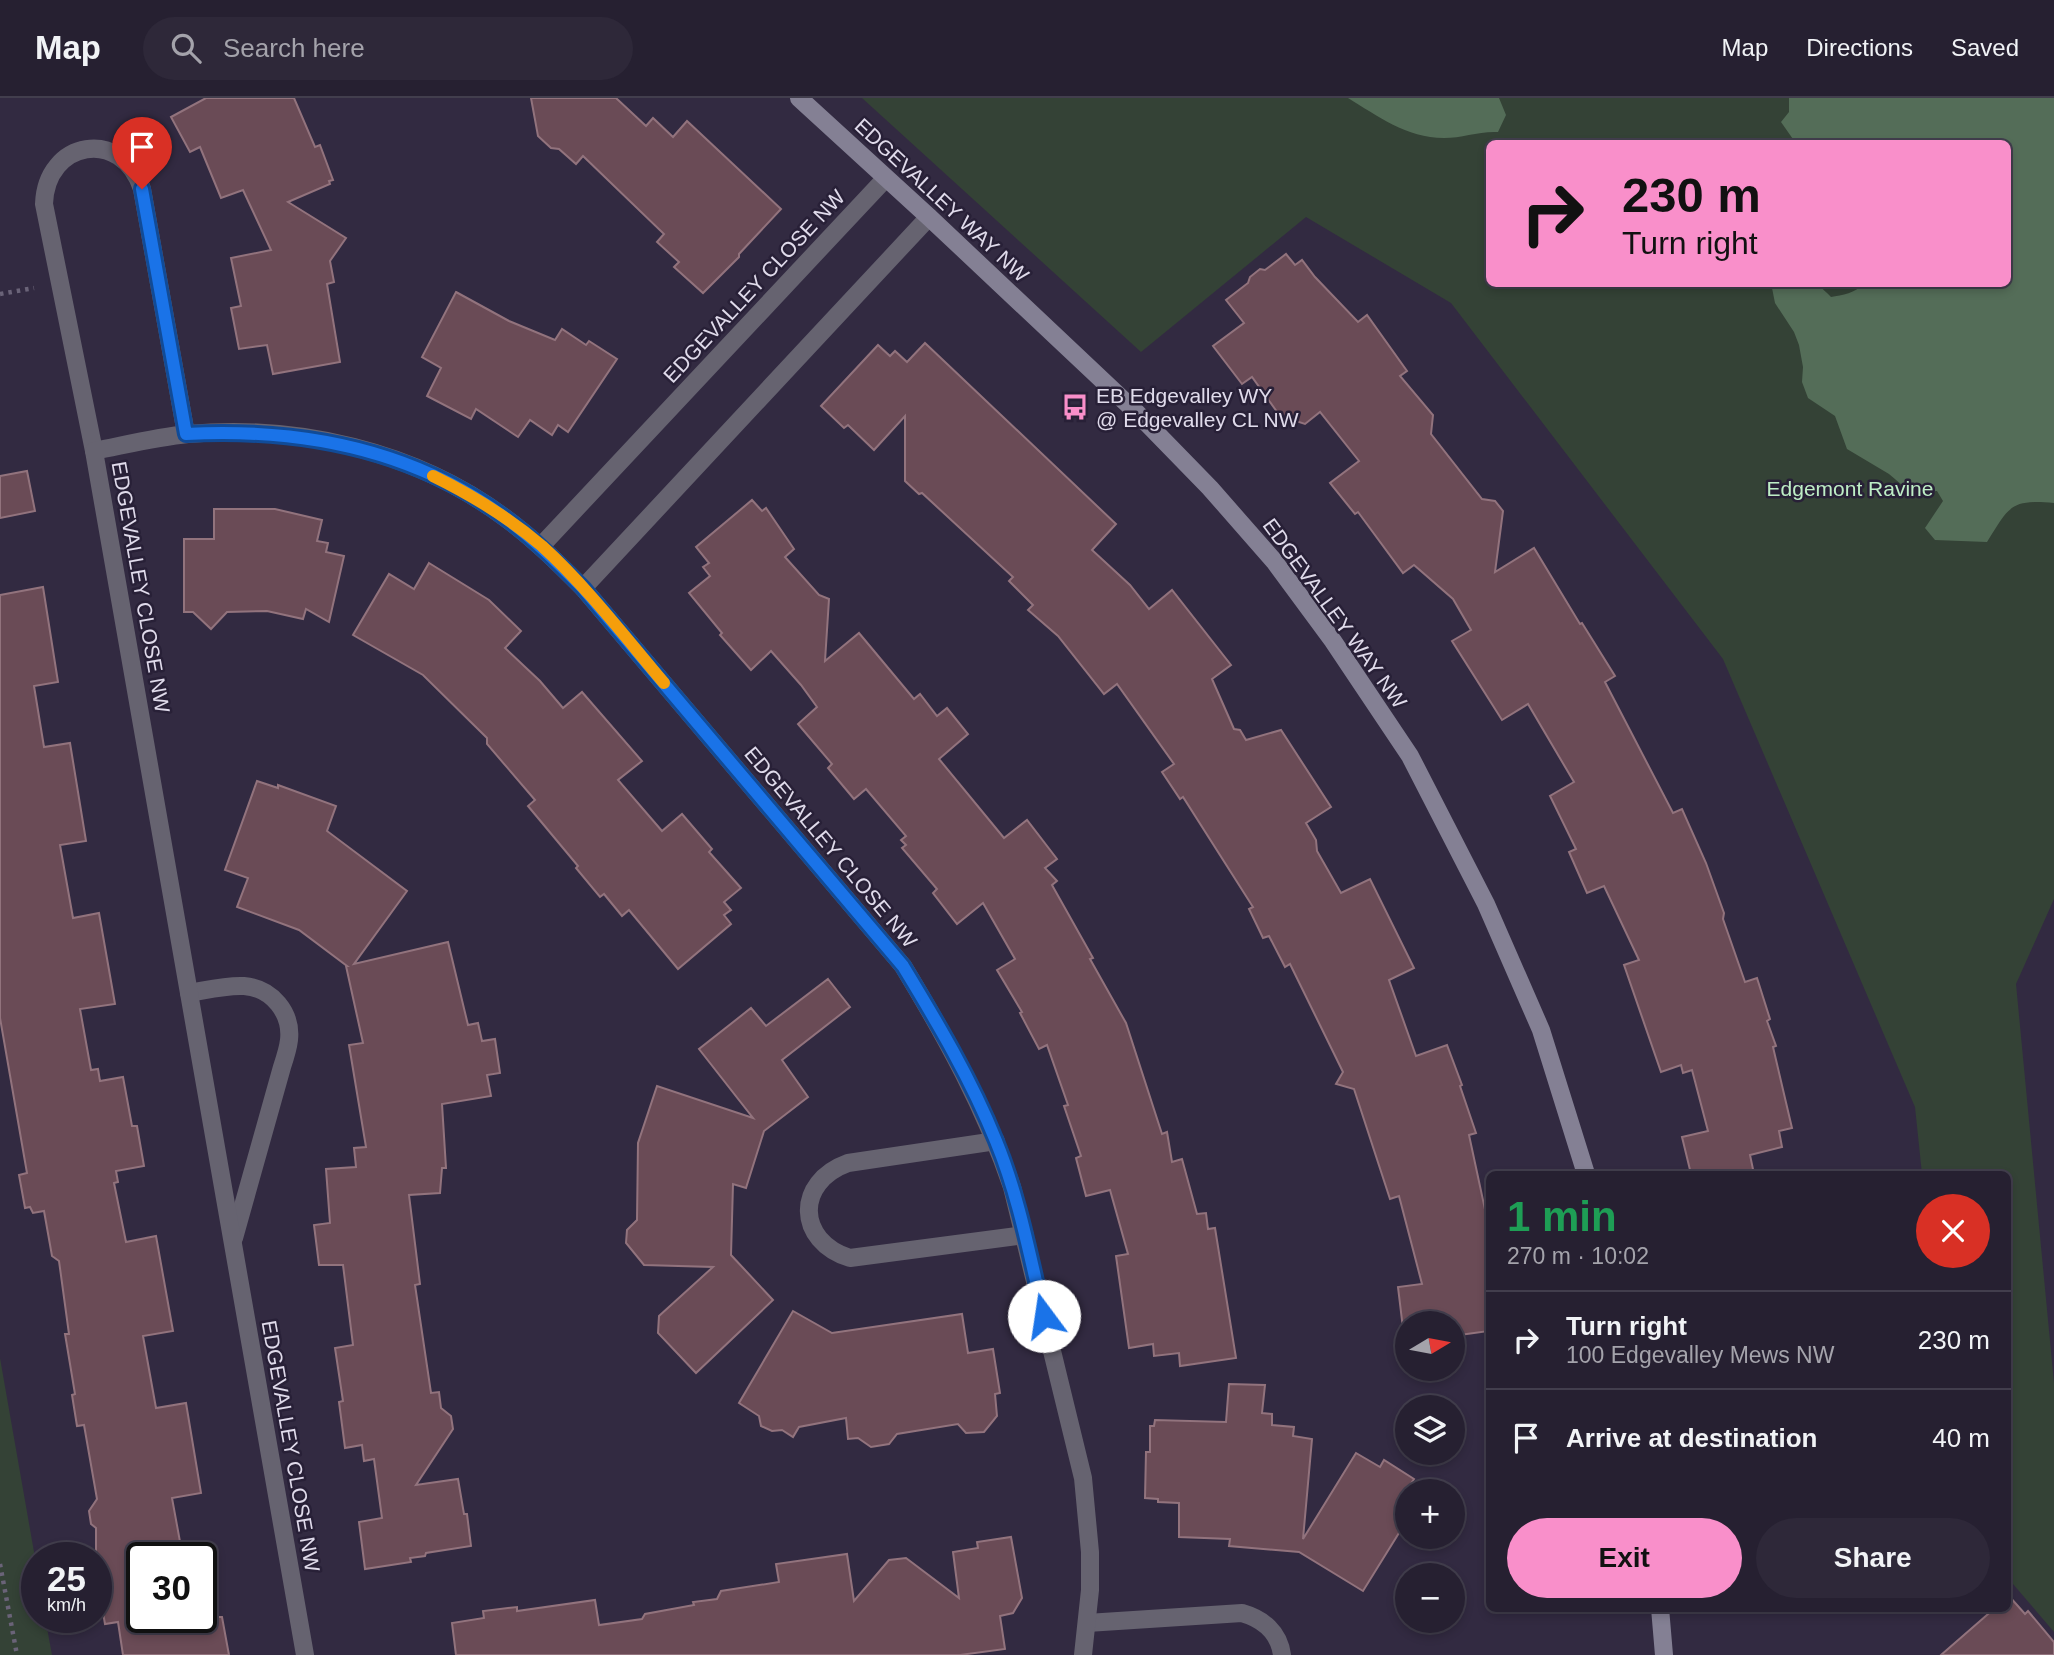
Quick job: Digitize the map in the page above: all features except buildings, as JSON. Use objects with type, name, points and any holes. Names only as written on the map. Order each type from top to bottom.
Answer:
[{"type":"street","name":"EDGEVALLEY WAY NW","points":[[799,98],[929,216],[1135,411],[1210,488],[1274,561],[1333,641],[1410,755],[1486,904],[1541,1030],[1585,1171]]},
{"type":"street","points":[[94,451],[44,204],[50,174],[59,162],[72,153],[86,149],[102,149],[116,153],[138,175],[186,434]]},
{"type":"street","name":"EDGEVALLEY CLOSE NW","points":[[541,546],[885,178]]},
{"type":"street","points":[[583,588],[929,216]]},
{"type":"street","name":"EDGEVALLEY CLOSE NW","points":[[306,1655],[94,451],[186,434],[278,433],[370,451],[417,468],[461,490],[503,516],[541,546],[583,588],[903,966],[942,1030],[996,1141],[1025,1235],[1083,1478],[1090,1552],[1083,1655]]},
{"type":"street","name":"EDGEVALLEY CLOSE NW","points":[[189,993],[234,986],[259,989],[279,1004],[289,1027],[289,1041],[232,1244]]},
{"type":"street","points":[[996,1141],[848,1163],[834,1168],[822,1176],[814,1189],[809,1203],[809,1217],[822,1244],[835,1253],[850,1258],[1025,1235]]},
{"type":"street","points":[[1660,1612],[1664,1655]]},
{"type":"street","points":[[1087,1623],[1242,1613],[1266,1624],[1275,1634],[1282,1655]]},
{"type":"path","points":[[0,1564],[17,1655]]},
{"type":"green space","name":"Edgemont Ravine","points":[[862,98],[2054,98],[2054,899],[2016,984],[2054,1383],[2054,1632],[2011,1582],[2011,1171],[1922,1171],[1915,1107],[1723,659],[1451,303],[1306,217],[1141,352]]},
{"type":"green space","points":[[1348,98],[1499,98],[1506,115],[1498,132],[1451,138],[1430,137],[1393,125]]},
{"type":"green space","points":[[1789,98],[2054,98],[2054,503],[2028,502],[2012,508],[1987,542],[1935,540],[1925,528],[1943,501],[1937,491],[1924,492],[1902,485],[1847,449],[1835,416],[1808,398],[1802,382],[1803,367],[1799,345],[1794,332],[1775,303],[1772,288],[1820,287],[1831,297],[1853,292],[1860,287],[2011,287],[2011,140],[1794,140],[1781,122],[1789,112]]},
{"type":"green space","points":[[0,1358],[32,1542],[21,1542],[21,1633],[48,1633],[52,1655],[0,1655]]},
{"type":"slow traffic","points":[[433,476],[503,516],[541,546],[583,588],[664,683]]},
{"type":"place","name":"EB Edgevalley WY @ Edgevalley CL NW","points":[[1075,407]]},
{"type":"route","points":[[142,189],[186,434],[278,433],[370,451],[417,468],[461,490],[503,516],[541,546],[583,588],[903,966],[942,1030],[996,1141],[1012,1187],[1044,1316]]}]
